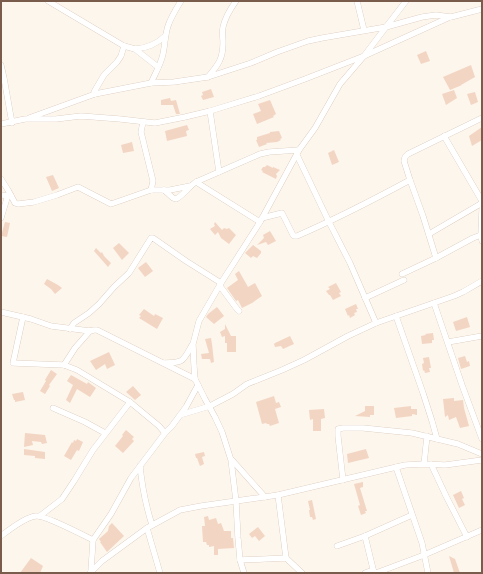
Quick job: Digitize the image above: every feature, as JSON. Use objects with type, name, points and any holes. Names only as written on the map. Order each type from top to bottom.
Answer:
[{"type":"street","points":[[48,1],[124,46],[141,49],[154,45],[165,36]]},
{"type":"street","points":[[150,83],[162,55],[165,36],[174,13],[181,1]]},
{"type":"street","points":[[208,77],[222,58],[223,25],[236,1]]},
{"type":"street","points":[[357,1],[364,30]]},
{"type":"street","points":[[164,363],[178,363],[185,357],[193,344],[199,322],[261,220],[298,153],[315,128],[340,84],[364,56],[406,1]]},
{"type":"street","points":[[25,119],[56,119],[81,116],[155,123],[210,111],[259,96],[364,56],[451,16],[482,9]]},
{"type":"street","points":[[1,124],[12,123],[25,119],[95,94],[150,83],[174,82],[208,77],[259,60],[308,41],[364,30],[373,30],[422,17],[436,15],[451,16]]},
{"type":"street","points":[[95,94],[94,92],[104,75],[121,56],[124,46]]},
{"type":"street","points":[[135,49],[158,67]]},
{"type":"street","points":[[1,65],[12,123]]},
{"type":"street","points":[[210,111],[219,172]]},
{"type":"street","points":[[436,258],[404,161],[405,157],[408,154],[482,118]]},
{"type":"street","points":[[143,122],[141,132],[153,181],[151,190]]},
{"type":"street","points":[[429,234],[482,202],[444,136]]},
{"type":"street","points":[[164,190],[176,199],[196,182],[265,153],[298,153]]},
{"type":"street","points":[[298,153],[329,222],[350,263],[376,323]]},
{"type":"street","points":[[1,179],[9,196],[15,203],[18,204],[57,195],[78,187],[111,204],[151,190],[170,190],[190,186]]},
{"type":"street","points":[[196,182],[261,220],[282,213],[293,235],[297,236],[329,222],[410,180]]},
{"type":"street","points":[[1,195],[9,196]]},
{"type":"street","points":[[1,218],[9,196]]},
{"type":"street","points":[[365,298],[473,238],[482,238],[482,209]]},
{"type":"street","points":[[70,329],[74,323],[99,304],[128,273],[151,238],[221,284],[238,311]]},
{"type":"street","points":[[180,415],[210,406],[233,394],[247,384],[304,360],[348,336],[376,323],[463,292],[482,281]]},
{"type":"street","points":[[434,302],[482,439]]},
{"type":"street","points":[[1,312],[51,326],[90,331],[97,330],[195,380]]},
{"type":"street","points":[[396,316],[423,393],[437,439]]},
{"type":"street","points":[[23,317],[12,363],[64,366],[78,370],[130,402],[159,426],[165,433]]},
{"type":"street","points":[[64,366],[74,348],[90,331]]},
{"type":"street","points":[[448,342],[482,336]]},
{"type":"street","points":[[193,344],[195,380],[210,406],[222,432],[231,460],[236,501],[240,560],[244,573]]},
{"type":"street","points":[[90,572],[93,540],[131,478],[180,415],[198,386]]},
{"type":"street","points":[[1,536],[20,523],[40,516],[62,499],[93,450],[130,402]]},
{"type":"street","points":[[53,408],[86,422],[105,433]]},
{"type":"street","points":[[343,480],[338,429],[343,428],[363,428],[412,433],[465,446],[482,454]]},
{"type":"street","points":[[424,464],[427,436]]},
{"type":"street","points":[[231,460],[265,497]]},
{"type":"street","points":[[90,572],[102,561],[150,527],[180,510],[278,495],[412,464],[455,465],[482,460]]},
{"type":"street","points":[[431,464],[467,536]]},
{"type":"street","points":[[140,466],[142,486],[160,573]]},
{"type":"street","points":[[396,467],[422,543],[428,573]]},
{"type":"street","points":[[278,495],[286,558],[302,573]]},
{"type":"street","points":[[337,546],[365,536],[412,515]]},
{"type":"street","points":[[40,516],[74,530],[93,540]]},
{"type":"street","points":[[1,529],[7,531]]},
{"type":"street","points":[[365,573],[374,572],[424,555],[482,530]]},
{"type":"street","points":[[365,536],[374,572]]},
{"type":"street","points":[[240,560],[286,558]]},
{"type":"building","points":[[426,51],[430,61],[421,64],[417,55]]},
{"type":"building","points":[[471,65],[475,77],[450,90],[443,77]]},
{"type":"building","points":[[211,89],[214,97],[203,100],[201,96],[203,95],[202,92]]},
{"type":"building","points":[[454,90],[457,98],[446,105],[442,94]]},
{"type":"building","points":[[475,92],[478,102],[471,105],[467,94]]},
{"type":"building","points":[[170,98],[171,101],[176,100],[180,114],[176,114],[173,105],[161,105],[161,100]]},
{"type":"building","points":[[270,100],[276,114],[273,116],[274,117],[257,124],[253,114],[261,111],[258,104]]},
{"type":"building","points":[[187,125],[189,130],[186,131],[187,136],[167,141],[165,131]]},
{"type":"building","points":[[482,127],[482,140],[472,146],[469,136]]},
{"type":"building","points":[[279,131],[282,138],[280,139],[281,140],[266,143],[267,144],[259,147],[256,140],[257,137],[270,132]]},
{"type":"building","points":[[132,142],[134,151],[123,153],[121,145]]},
{"type":"building","points":[[334,150],[339,162],[332,165],[328,153]]},
{"type":"building","points":[[267,165],[280,170],[276,174],[276,179],[262,172],[263,171],[261,170],[263,167]]},
{"type":"building","points":[[53,175],[59,188],[52,191],[46,177]]},
{"type":"building","points":[[5,222],[10,223],[7,237],[1,236]]},
{"type":"building","points":[[215,222],[222,230],[224,228],[229,228],[236,235],[229,244],[221,238],[218,232],[215,235],[210,229],[215,226]]},
{"type":"building","points":[[270,231],[276,241],[268,245],[266,242],[257,245],[264,238],[263,235]]},
{"type":"building","points":[[119,243],[129,253],[122,260],[113,248]]},
{"type":"building","points":[[253,245],[261,251],[257,258],[253,256],[251,258],[245,253]]},
{"type":"building","points":[[96,248],[101,253],[102,252],[111,263],[108,267],[94,251]]},
{"type":"building","points":[[146,262],[153,271],[145,277],[138,268]]},
{"type":"building","points":[[239,271],[248,287],[255,283],[262,296],[242,308],[238,300],[236,301],[227,288],[238,280],[235,274]]},
{"type":"building","points":[[47,279],[62,288],[55,294],[44,284]]},
{"type":"building","points":[[336,283],[341,292],[339,293],[341,296],[333,300],[326,291],[330,289],[328,287]]},
{"type":"building","points":[[356,304],[358,309],[356,309],[357,312],[350,318],[345,309]]},
{"type":"building","points":[[217,307],[224,316],[214,324],[206,317]]},
{"type":"building","points":[[144,309],[154,316],[155,314],[163,318],[157,329],[139,318],[141,316],[139,315]]},
{"type":"building","points":[[467,317],[470,327],[456,331],[453,322]]},
{"type":"building","points":[[225,324],[231,336],[236,336],[236,352],[227,352],[225,336],[222,337],[220,332],[225,329]]},
{"type":"building","points":[[433,333],[434,340],[432,340],[432,343],[422,344],[421,336]]},
{"type":"building","points":[[290,336],[294,344],[283,349],[281,346],[275,347],[275,343]]},
{"type":"building","points":[[211,338],[214,362],[211,363],[210,359],[202,359],[201,354],[209,353],[205,339]]},
{"type":"building","points":[[109,352],[115,365],[107,369],[105,364],[96,370],[90,361]]},
{"type":"building","points":[[465,356],[467,362],[469,361],[470,366],[461,369],[458,358]]},
{"type":"building","points":[[429,357],[431,368],[429,368],[430,372],[425,373],[424,370],[423,371],[422,364],[424,363],[423,358]]},
{"type":"building","points":[[51,370],[57,374],[49,385],[50,386],[45,394],[40,391]]},
{"type":"building","points":[[71,375],[87,384],[88,382],[96,388],[90,397],[77,389],[70,403],[66,400],[73,385],[67,381]]},
{"type":"building","points":[[133,386],[141,395],[135,400],[126,392]]},
{"type":"building","points":[[23,392],[25,400],[15,402],[12,394]]},
{"type":"building","points":[[274,396],[276,403],[279,402],[281,407],[275,409],[279,423],[270,426],[266,423],[262,424],[256,402]]},
{"type":"building","points":[[454,398],[454,401],[463,400],[469,426],[460,428],[456,417],[449,420],[448,415],[445,417],[443,399]]},
{"type":"building","points":[[365,406],[374,406],[374,415],[370,415],[370,417],[355,416],[365,411]]},
{"type":"building","points":[[411,406],[411,409],[417,409],[417,415],[412,414],[412,416],[396,418],[394,408]]},
{"type":"building","points":[[324,409],[325,418],[321,419],[321,431],[313,431],[313,419],[310,420],[309,410]]},
{"type":"building","points":[[126,430],[134,437],[132,439],[134,441],[123,453],[115,446]]},
{"type":"building","points":[[25,433],[45,435],[47,443],[42,444],[41,442],[32,441],[33,445],[24,447]]},
{"type":"building","points":[[77,439],[83,442],[79,451],[77,450],[71,460],[64,456],[72,442],[73,443],[74,440],[76,441]]},
{"type":"building","points":[[24,449],[45,452],[45,459],[24,455]]},
{"type":"building","points":[[366,449],[369,458],[348,463],[347,454]]},
{"type":"building","points":[[204,452],[205,456],[202,457],[204,464],[200,466],[195,454]]},
{"type":"building","points":[[363,482],[363,487],[360,488],[367,511],[361,515],[358,506],[360,505],[354,484]]},
{"type":"building","points":[[461,491],[464,498],[462,499],[465,505],[459,508],[453,495]]},
{"type":"building","points":[[312,500],[316,519],[313,520],[312,517],[310,517],[308,501]]},
{"type":"building","points":[[208,516],[209,520],[216,518],[218,524],[221,523],[224,531],[231,531],[231,538],[233,538],[234,548],[218,549],[218,555],[214,555],[214,546],[209,547],[206,542],[203,542],[202,526],[205,526],[204,517]]},
{"type":"building","points":[[112,523],[124,536],[107,552],[99,539],[108,531],[109,526]]},
{"type":"building","points":[[258,527],[265,536],[259,541],[255,536],[252,538],[249,534]]},
{"type":"building","points":[[449,556],[455,559],[460,573],[454,573]]},
{"type":"building","points":[[31,558],[43,566],[40,573],[20,573]]}]
